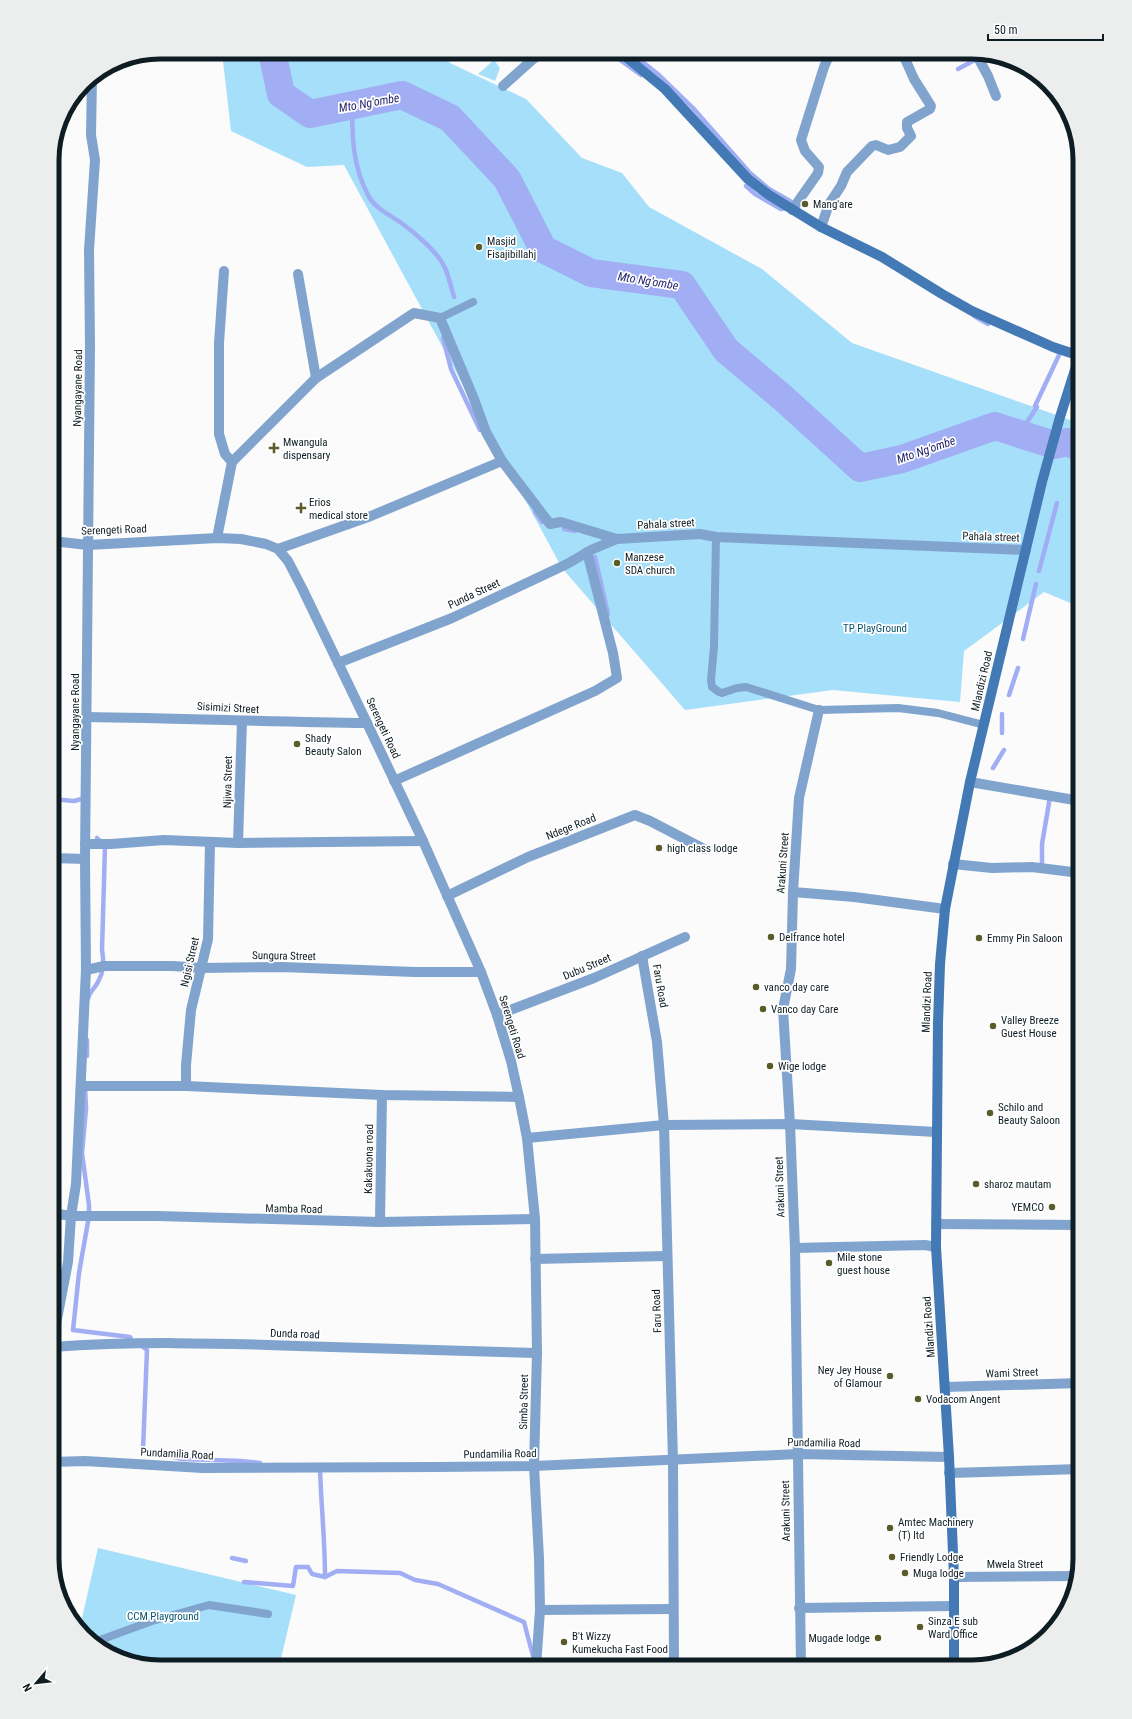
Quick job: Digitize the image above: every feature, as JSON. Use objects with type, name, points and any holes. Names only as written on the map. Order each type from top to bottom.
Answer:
[{"type":"street","points":[[503,86],[533,59]]},
{"type":"street","points":[[629,59],[665,89],[748,179],[769,195],[821,227],[868,249],[972,311],[1053,347],[1073,353]]},
{"type":"street","points":[[792,210],[818,173],[819,167],[805,151],[801,140],[828,59]]},
{"type":"street","points":[[821,227],[829,204],[850,168],[872,146],[876,145],[888,150],[900,146],[912,136],[907,128],[907,122],[930,109],[931,106],[914,79],[905,59]]},
{"type":"street","points":[[978,59],[988,76],[996,96]]},
{"type":"street","name":"Nyangayane Road","points":[[59,1309],[68,1262],[71,1216],[76,1184],[86,970],[84,859],[87,717],[90,346],[89,250],[95,160],[92,135],[92,86]]},
{"type":"street","points":[[224,271],[219,343],[219,434],[225,454],[232,462]]},
{"type":"street","points":[[298,274],[316,378]]},
{"type":"street","points":[[217,538],[232,462],[316,378],[414,313],[438,317]]},
{"type":"street","name":"Pahala street","points":[[438,317],[474,399],[486,432],[502,461],[550,524],[561,522],[617,539],[700,534],[716,537],[1026,550]]},
{"type":"street","name":"Mlandizi Road","points":[[954,1660],[954,1577],[949,1457],[936,1247],[938,1023],[940,964],[945,909],[970,782],[1042,482],[1073,377]]},
{"type":"street","points":[[278,550],[371,516],[502,461]]},
{"type":"street","name":"Serengeti Road","points":[[59,542],[88,545],[217,538],[241,539],[266,544],[278,550],[288,561],[423,841],[481,972],[497,1015],[511,1061],[527,1138]]},
{"type":"street","name":"Punda Street","points":[[338,663],[452,618],[617,539]]},
{"type":"street","points":[[394,781],[595,691],[617,678],[613,653],[588,552]]},
{"type":"street","name":"Arakuni Street","points":[[801,1660],[795,1248],[790,1124],[783,1009],[791,969],[793,892],[799,798],[819,710]]},
{"type":"street","name":"Sisimizi Street","points":[[87,717],[211,718],[242,721],[367,723]]},
{"type":"street","name":"Njiwa Street","points":[[238,843],[242,721]]},
{"type":"street","points":[[970,782],[1073,800]]},
{"type":"street","name":"Ndege Road","points":[[448,896],[528,857],[635,816],[650,821],[704,849]]},
{"type":"street","points":[[85,844],[111,844],[164,840],[238,843],[423,841]]},
{"type":"street","name":"Ngisi Street","points":[[186,1086],[186,1065],[191,1010],[208,939],[210,842]]},
{"type":"street","points":[[59,858],[84,859]]},
{"type":"street","points":[[953,864],[992,868],[1032,867],[1073,872]]},
{"type":"street","points":[[793,892],[945,909]]},
{"type":"street","name":"Dubu Street","points":[[497,1015],[594,978],[685,937]]},
{"type":"street","name":"Faru Road","points":[[642,956],[656,1042],[664,1125],[673,1461],[672,1609],[674,1660]]},
{"type":"street","name":"Sungura Street","points":[[86,970],[104,966],[173,966],[201,968],[282,967],[377,972],[481,972]]},
{"type":"street","points":[[81,1088],[85,1086],[186,1086],[382,1095],[519,1097]]},
{"type":"street","name":"Kakakuona road","points":[[380,1222],[382,1095]]},
{"type":"street","points":[[527,1138],[664,1125],[790,1124],[936,1132]]},
{"type":"street","name":"Simba Street","points":[[527,1138],[535,1219],[537,1353],[534,1466],[540,1610],[536,1660]]},
{"type":"street","name":"Mamba Road","points":[[59,1214],[71,1216],[157,1216],[380,1222],[535,1219]]},
{"type":"street","points":[[936,1224],[1073,1225]]},
{"type":"street","points":[[795,1248],[925,1245],[936,1247]]},
{"type":"street","points":[[535,1259],[667,1256]]},
{"type":"street","name":"Dunda road","points":[[59,1346],[232,1343],[460,1352],[537,1353]]},
{"type":"street","name":"Wami Street","points":[[945,1387],[1073,1383]]},
{"type":"street","name":"Pundamilia Road","points":[[59,1462],[85,1461],[203,1468],[534,1466],[673,1461],[798,1454],[949,1457]]},
{"type":"street","points":[[949,1473],[1073,1469]]},
{"type":"street","name":"Mwela Street","points":[[954,1577],[1071,1576]]},
{"type":"street","points":[[799,1608],[954,1606]]},
{"type":"street","points":[[540,1610],[672,1609]]},
{"type":"lane","points":[[438,317],[473,302]]},
{"type":"lane","points":[[716,537],[714,647],[711,680],[712,687],[718,692],[722,693],[737,688],[746,687],[819,710],[882,708],[911,710],[938,713],[984,725]]},
{"type":"lane","points":[[100,1640],[152,1621],[209,1605],[268,1614]]},
{"type":"green space","name":"TP PlayGround","points":[[223,59],[447,59],[450,63],[526,99],[582,158],[622,173],[649,207],[762,269],[852,343],[1073,421],[1073,604],[1044,592],[964,651],[960,702],[833,690],[685,710],[562,568],[344,165],[307,167],[231,131]]},
{"type":"green space","points":[[494,60],[500,68],[495,81],[478,74]]},
{"type":"green space","name":"CCM Playground","points":[[98,1548],[296,1595],[281,1660],[154,1660],[141,1658],[128,1655],[104,1643],[81,1622]]},
{"type":"waterway","name":"Mto Ng'ombe","points":[[274,59],[281,94],[310,114],[402,95],[450,118],[507,179],[543,249],[591,273],[682,285],[726,350],[783,398],[860,468],[902,459],[995,426],[1054,445],[1068,442],[1073,444]]},
{"type":"waterway","points":[[619,59],[641,75]]},
{"type":"waterway","points":[[639,59],[659,75],[693,108],[750,173],[769,189],[790,201],[794,205]]},
{"type":"waterway","points":[[958,69],[975,59]]},
{"type":"waterway","points":[[352,105],[354,152],[360,175],[369,197],[379,208],[419,237],[437,255],[446,271],[454,297]]},
{"type":"waterway","points":[[746,186],[755,194],[781,209],[787,208]]},
{"type":"waterway","points":[[974,316],[988,324]]},
{"type":"waterway","points":[[443,338],[451,369],[480,430]]},
{"type":"waterway","points":[[1019,434],[1037,407],[1035,406],[1060,353],[1056,351]]},
{"type":"waterway","points":[[1039,571],[1057,503]]},
{"type":"waterway","points":[[535,512],[542,522]]},
{"type":"waterway","points":[[564,529],[575,531]]},
{"type":"waterway","points":[[595,557],[608,614]]},
{"type":"waterway","points":[[1023,639],[1036,584]]},
{"type":"waterway","points":[[1009,695],[1018,668]]},
{"type":"waterway","points":[[1002,714],[1002,733]]},
{"type":"waterway","points":[[993,768],[1004,750]]},
{"type":"waterway","points":[[1042,866],[1042,844],[1051,797]]},
{"type":"waterway","points":[[59,800],[74,801],[85,798]]},
{"type":"waterway","points":[[88,999],[100,978],[103,966],[102,950],[105,846],[97,838]]},
{"type":"waterway","points":[[87,1040],[87,1056]]},
{"type":"waterway","points":[[85,1086],[86,1109],[82,1153],[89,1205],[89,1216],[79,1273],[73,1330],[130,1337],[133,1343]]},
{"type":"waterway","points":[[142,1346],[147,1350],[143,1450],[182,1459],[260,1463]]},
{"type":"waterway","points":[[244,1582],[293,1586],[296,1567],[308,1567],[312,1574],[325,1577],[320,1468]]},
{"type":"waterway","points":[[232,1558],[246,1561]]},
{"type":"waterway","points":[[325,1577],[337,1571],[400,1573],[415,1580],[438,1584],[524,1622],[533,1656]]},
{"type":"place","name":"Mang'are","points":[[805,204]]},
{"type":"place","name":"Masjid Fisajibillahj","points":[[479,247]]},
{"type":"place","name":"Mwangula dispensary","points":[[274,448]]},
{"type":"place","name":"Erios medical store","points":[[301,508]]},
{"type":"place","name":"Manzese SDA church","points":[[617,563]]},
{"type":"place","name":"Shady Beauty Salon","points":[[297,744]]},
{"type":"place","name":"high class lodge","points":[[659,848]]},
{"type":"place","name":"Delfrance hotel","points":[[771,937]]},
{"type":"place","name":"Emmy Pin Saloon","points":[[979,938]]},
{"type":"place","name":"vanco day care","points":[[756,987]]},
{"type":"place","name":"Vanco day Care","points":[[763,1009]]},
{"type":"place","name":"Valley Breeze Guest House","points":[[993,1026]]},
{"type":"place","name":"Wige lodge","points":[[770,1066]]},
{"type":"place","name":"Schilo and Beauty Saloon","points":[[990,1113]]},
{"type":"place","name":"sharoz mautam","points":[[976,1184]]},
{"type":"place","name":"YEMCO","points":[[1052,1207]]},
{"type":"place","name":"Mile stone guest house","points":[[829,1263]]},
{"type":"place","name":"Ney Jey House of Glamour","points":[[890,1376]]},
{"type":"place","name":"Vodacom Angent","points":[[918,1399]]},
{"type":"place","name":"Amtec Machinery (T) ltd","points":[[890,1528]]},
{"type":"place","name":"Friendly Lodge","points":[[892,1557]]},
{"type":"place","name":"Muga lodge","points":[[905,1573]]},
{"type":"place","name":"Sinza E sub Ward Office","points":[[920,1627]]},
{"type":"place","name":"Mugade lodge","points":[[878,1638]]},
{"type":"place","name":"B't Wizzy Kumekucha Fast Food","points":[[564,1642]]}]
